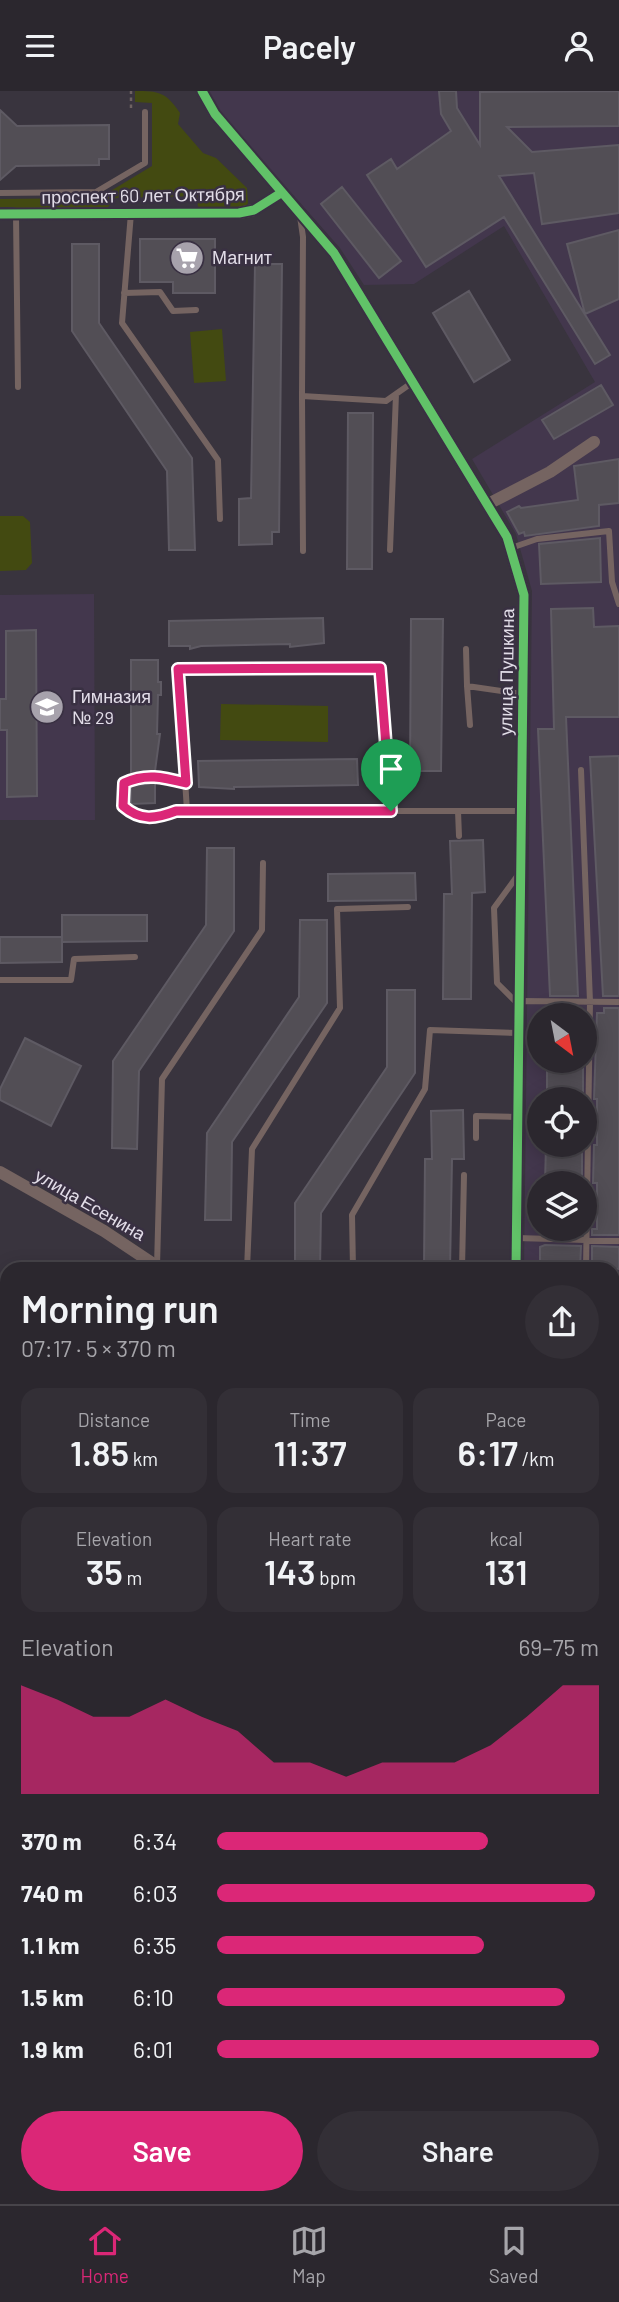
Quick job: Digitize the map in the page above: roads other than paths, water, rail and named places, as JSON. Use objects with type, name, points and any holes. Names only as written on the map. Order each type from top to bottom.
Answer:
[{"type":"street","name":"улица Пушкина","points":[[202,91],[215,114],[334,253],[415,381],[488,504],[511,548],[524,594],[516,1262]]},
{"type":"street","name":"проспект 60 лет Октября","points":[[0,214],[239,213],[254,210],[281,193]]},
{"type":"street","points":[[488,504],[550,473],[594,442]]},
{"type":"street","name":"улица Есенина","points":[[0,1172],[104,1231],[151,1262]]},
{"type":"lane","points":[[0,193],[96,192],[145,163],[145,112]]},
{"type":"lane","points":[[131,213],[122,323],[218,460],[220,519]]},
{"type":"lane","points":[[16,214],[18,387]]},
{"type":"lane","points":[[299,215],[303,237],[303,551]]},
{"type":"lane","points":[[124,293],[160,292],[173,311],[196,310]]},
{"type":"lane","points":[[302,396],[386,401],[415,381]]},
{"type":"lane","points":[[390,550],[396,394]]},
{"type":"lane","points":[[511,548],[537,538],[609,531],[612,582],[619,604]]},
{"type":"lane","points":[[466,649],[470,726]]},
{"type":"lane","points":[[187,811],[178,669],[380,668],[391,811]]},
{"type":"lane","points":[[467,686],[522,694]]},
{"type":"lane","points":[[581,770],[590,1002],[588,1171]]},
{"type":"lane","points":[[186,783],[150,774],[136,778],[124,783],[123,806],[135,816],[151,818],[187,811],[520,811]]},
{"type":"lane","points":[[458,811],[459,836]]},
{"type":"lane","points":[[159,1262],[162,1079],[262,930],[263,863]]},
{"type":"lane","points":[[520,871],[494,908],[497,983],[520,1004],[619,1002]]},
{"type":"lane","points":[[247,1262],[252,1149],[341,1008],[337,909],[408,907]]},
{"type":"lane","points":[[0,980],[71,980],[75,959],[135,957]]},
{"type":"lane","points":[[353,1262],[352,1215],[425,1089],[430,1030],[520,1033]]},
{"type":"lane","points":[[476,1138],[477,1116],[519,1117]]},
{"type":"lane","points":[[463,1262],[464,1175]]},
{"type":"lane","points":[[517,1238],[527,1238]]},
{"type":"lane","points":[[597,1240],[619,1241]]},
{"type":"lane","points":[[586,1262],[587,1241]]},
{"type":"place","name":"Магнит","points":[[187,258]]},
{"type":"place","name":"Гимназия № 29","points":[[47,707]]}]
